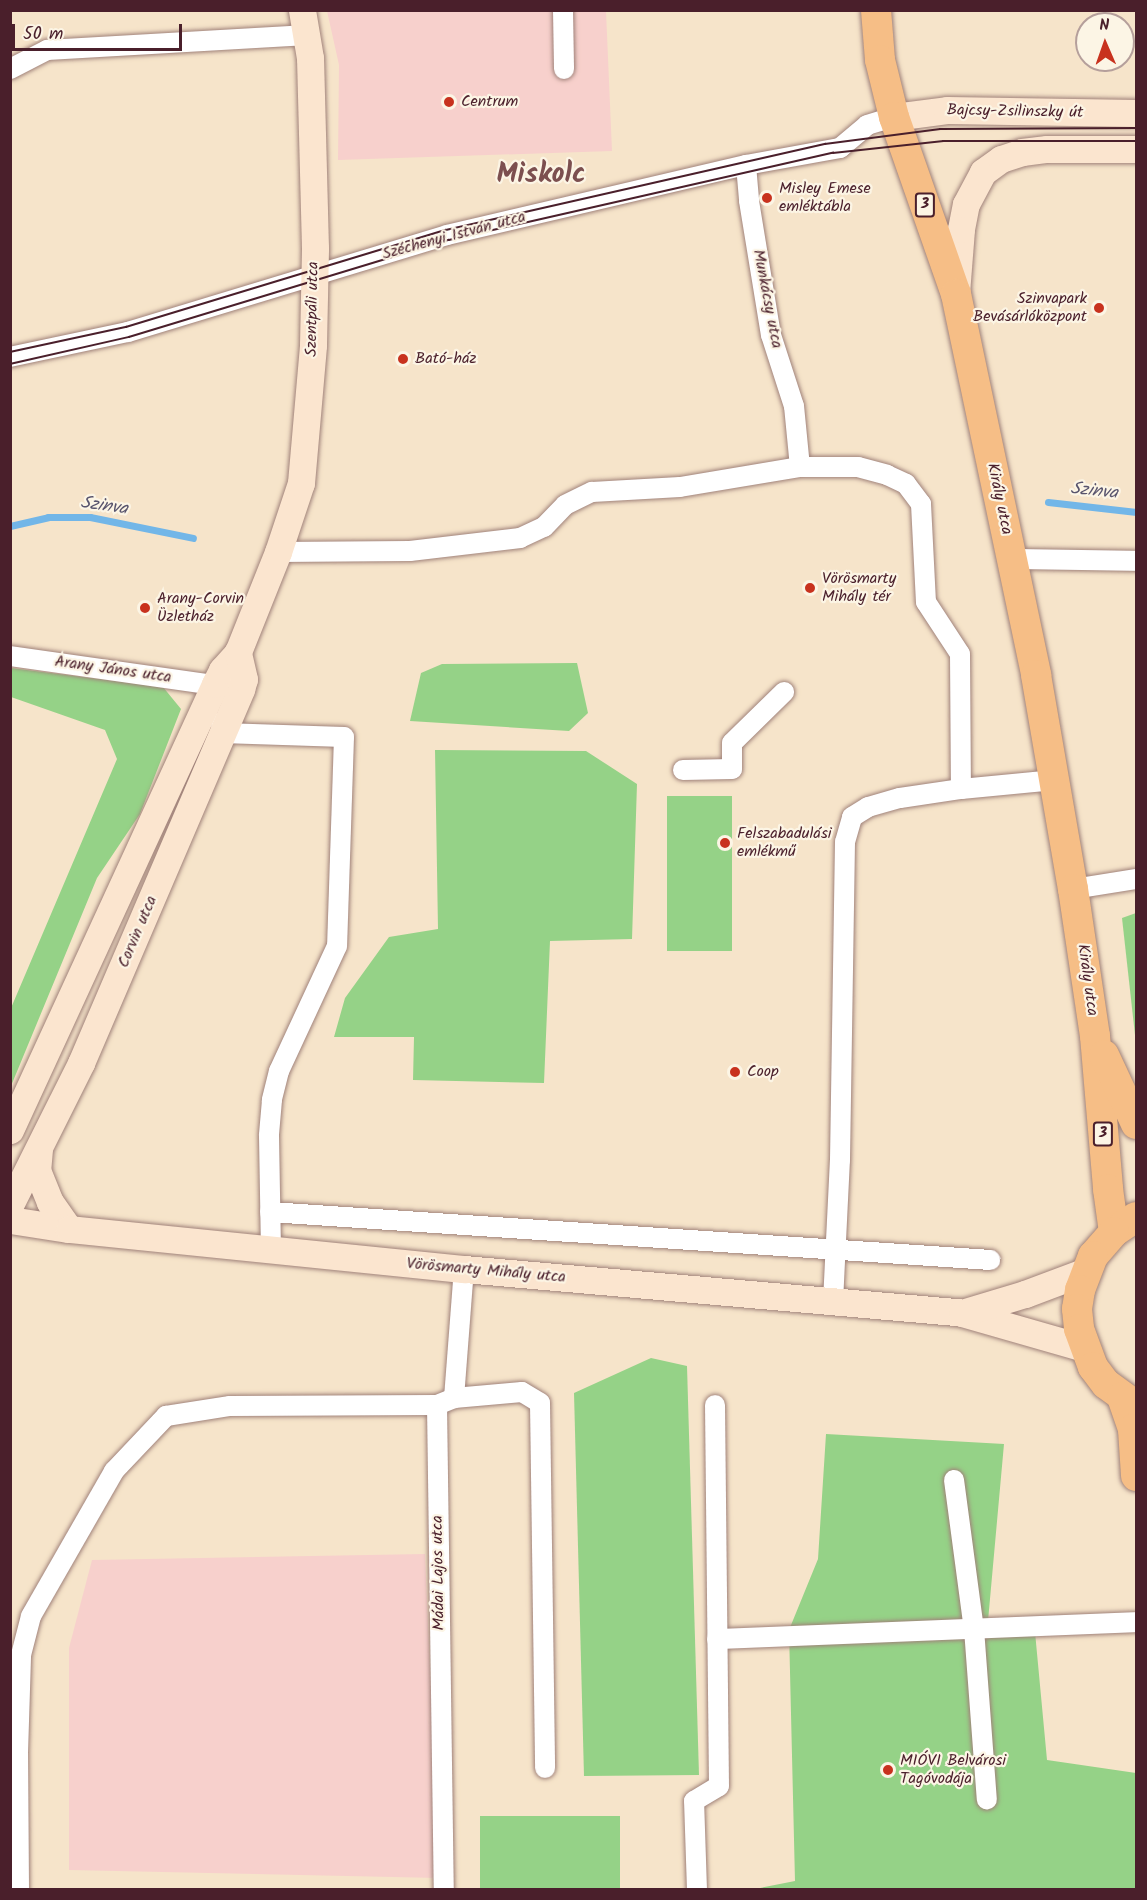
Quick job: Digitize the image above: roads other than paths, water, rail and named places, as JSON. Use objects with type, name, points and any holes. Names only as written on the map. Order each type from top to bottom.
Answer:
[{"type":"main road","name":"3","points":[[876,10],[880,60],[894,117]]},
{"type":"main road","name":"Király utca","points":[[894,117],[956,294],[1011,559],[1073,889],[1095,1036],[1108,1189],[1125,1225]]},
{"type":"main road","name":"Király utca","points":[[1095,1036],[1137,1124]]},
{"type":"main road","name":"3","points":[[1125,1225],[1102,1243],[1086,1270],[1077,1309],[1084,1348],[1093,1367],[1106,1384],[1129,1402],[1137,1476]]},
{"type":"street","points":[[563,10],[564,69]]},
{"type":"street","points":[[10,69],[47,51],[305,23]]},
{"type":"street","name":"Szentpáli utca","points":[[259,600],[301,483],[313,345],[314,274],[305,23]]},
{"type":"street","name":"Bajcsy-Zsilinszky út","points":[[894,117],[946,110],[1137,113]]},
{"type":"street","name":"Széchenyi István utca","points":[[11,358],[128,332],[447,235],[746,165],[840,148],[867,125],[894,117]]},
{"type":"street","points":[[956,294],[961,230],[966,204],[983,172],[1001,159],[1022,152],[1047,149],[1137,149]]},
{"type":"street","name":"Munkácsy utca","points":[[746,165],[771,335],[794,406],[800,467]]},
{"type":"street","points":[[278,552],[369,553],[464,546],[520,538],[544,527],[565,505],[592,492],[680,487],[800,467],[858,467],[887,474],[906,484],[921,504],[926,602],[960,654],[961,789]]},
{"type":"street","points":[[1011,559],[1137,561]]},
{"type":"street","name":"Corvin utca","points":[[10,1130],[214,684],[222,670],[238,652],[259,600]]},
{"type":"street","name":"Corvin utca","points":[[10,1205],[81,1063],[241,689],[244,678],[238,652]]},
{"type":"street","name":"Arany János utca","points":[[10,656],[241,689]]},
{"type":"street","points":[[214,684],[222,733],[344,737],[338,946],[279,1071],[272,1100],[268,1136],[271,1250]]},
{"type":"street","points":[[682,770],[732,769],[732,743],[784,692]]},
{"type":"street","points":[[833,1302],[840,1160],[845,843],[852,818],[868,807],[889,801],[961,789],[1054,780]]},
{"type":"street","points":[[1073,889],[1137,879]]},
{"type":"street","points":[[39,1148],[37,1170],[50,1202],[69,1229]]},
{"type":"street","points":[[270,1212],[990,1260]]},
{"type":"street","name":"Vörösmarty Mihály utca","points":[[10,1220],[69,1229],[464,1269],[962,1313],[1084,1348]]},
{"type":"street","name":"Mádai Lajos utca","points":[[444,1890],[446,1401],[464,1269]]},
{"type":"street","name":"Vörösmarty Mihály utca","points":[[962,1313],[1025,1294],[1086,1270]]},
{"type":"street","points":[[19,1890],[18,1753],[21,1655],[31,1616],[114,1471],[166,1416],[230,1406],[446,1401],[522,1392],[540,1404],[545,1768]]},
{"type":"street","points":[[697,1890],[694,1801],[718,1786],[715,1404]]},
{"type":"street","points":[[954,1480],[974,1629],[987,1800]]},
{"type":"street","points":[[717,1639],[1137,1622]]},
{"type":"waterway","name":"Szinva","points":[[1048,502],[1136,512]]},
{"type":"waterway","name":"Szinva","points":[[10,526],[48,517],[90,517],[193,538]]},
{"type":"tram line","points":[[10,352],[126,327],[446,230],[825,144],[940,129],[1136,128]]},
{"type":"tram line","points":[[10,364],[129,337],[449,240],[833,153],[943,141],[1136,141]]},
{"type":"place","name":"Centrum","points":[[449,102]]},
{"type":"place","name":"Misley Emese emléktábla","points":[[767,198]]},
{"type":"place","name":"Szinvapark Bevásárlóközpont","points":[[1099,308]]},
{"type":"place","name":"Bató-ház","points":[[403,359]]},
{"type":"place","name":"Vörösmarty Mihály tér","points":[[810,588]]},
{"type":"place","name":"Arany-Corvin Üzletház","points":[[145,608]]},
{"type":"place","name":"Felszabadulási emlékmű","points":[[725,843]]},
{"type":"place","name":"Coop","points":[[735,1072]]},
{"type":"place","name":"MIÓVI Belvárosi Tagóvodája","points":[[888,1770]]},
{"type":"district","name":"Miskolc","points":[[541,175]]}]
